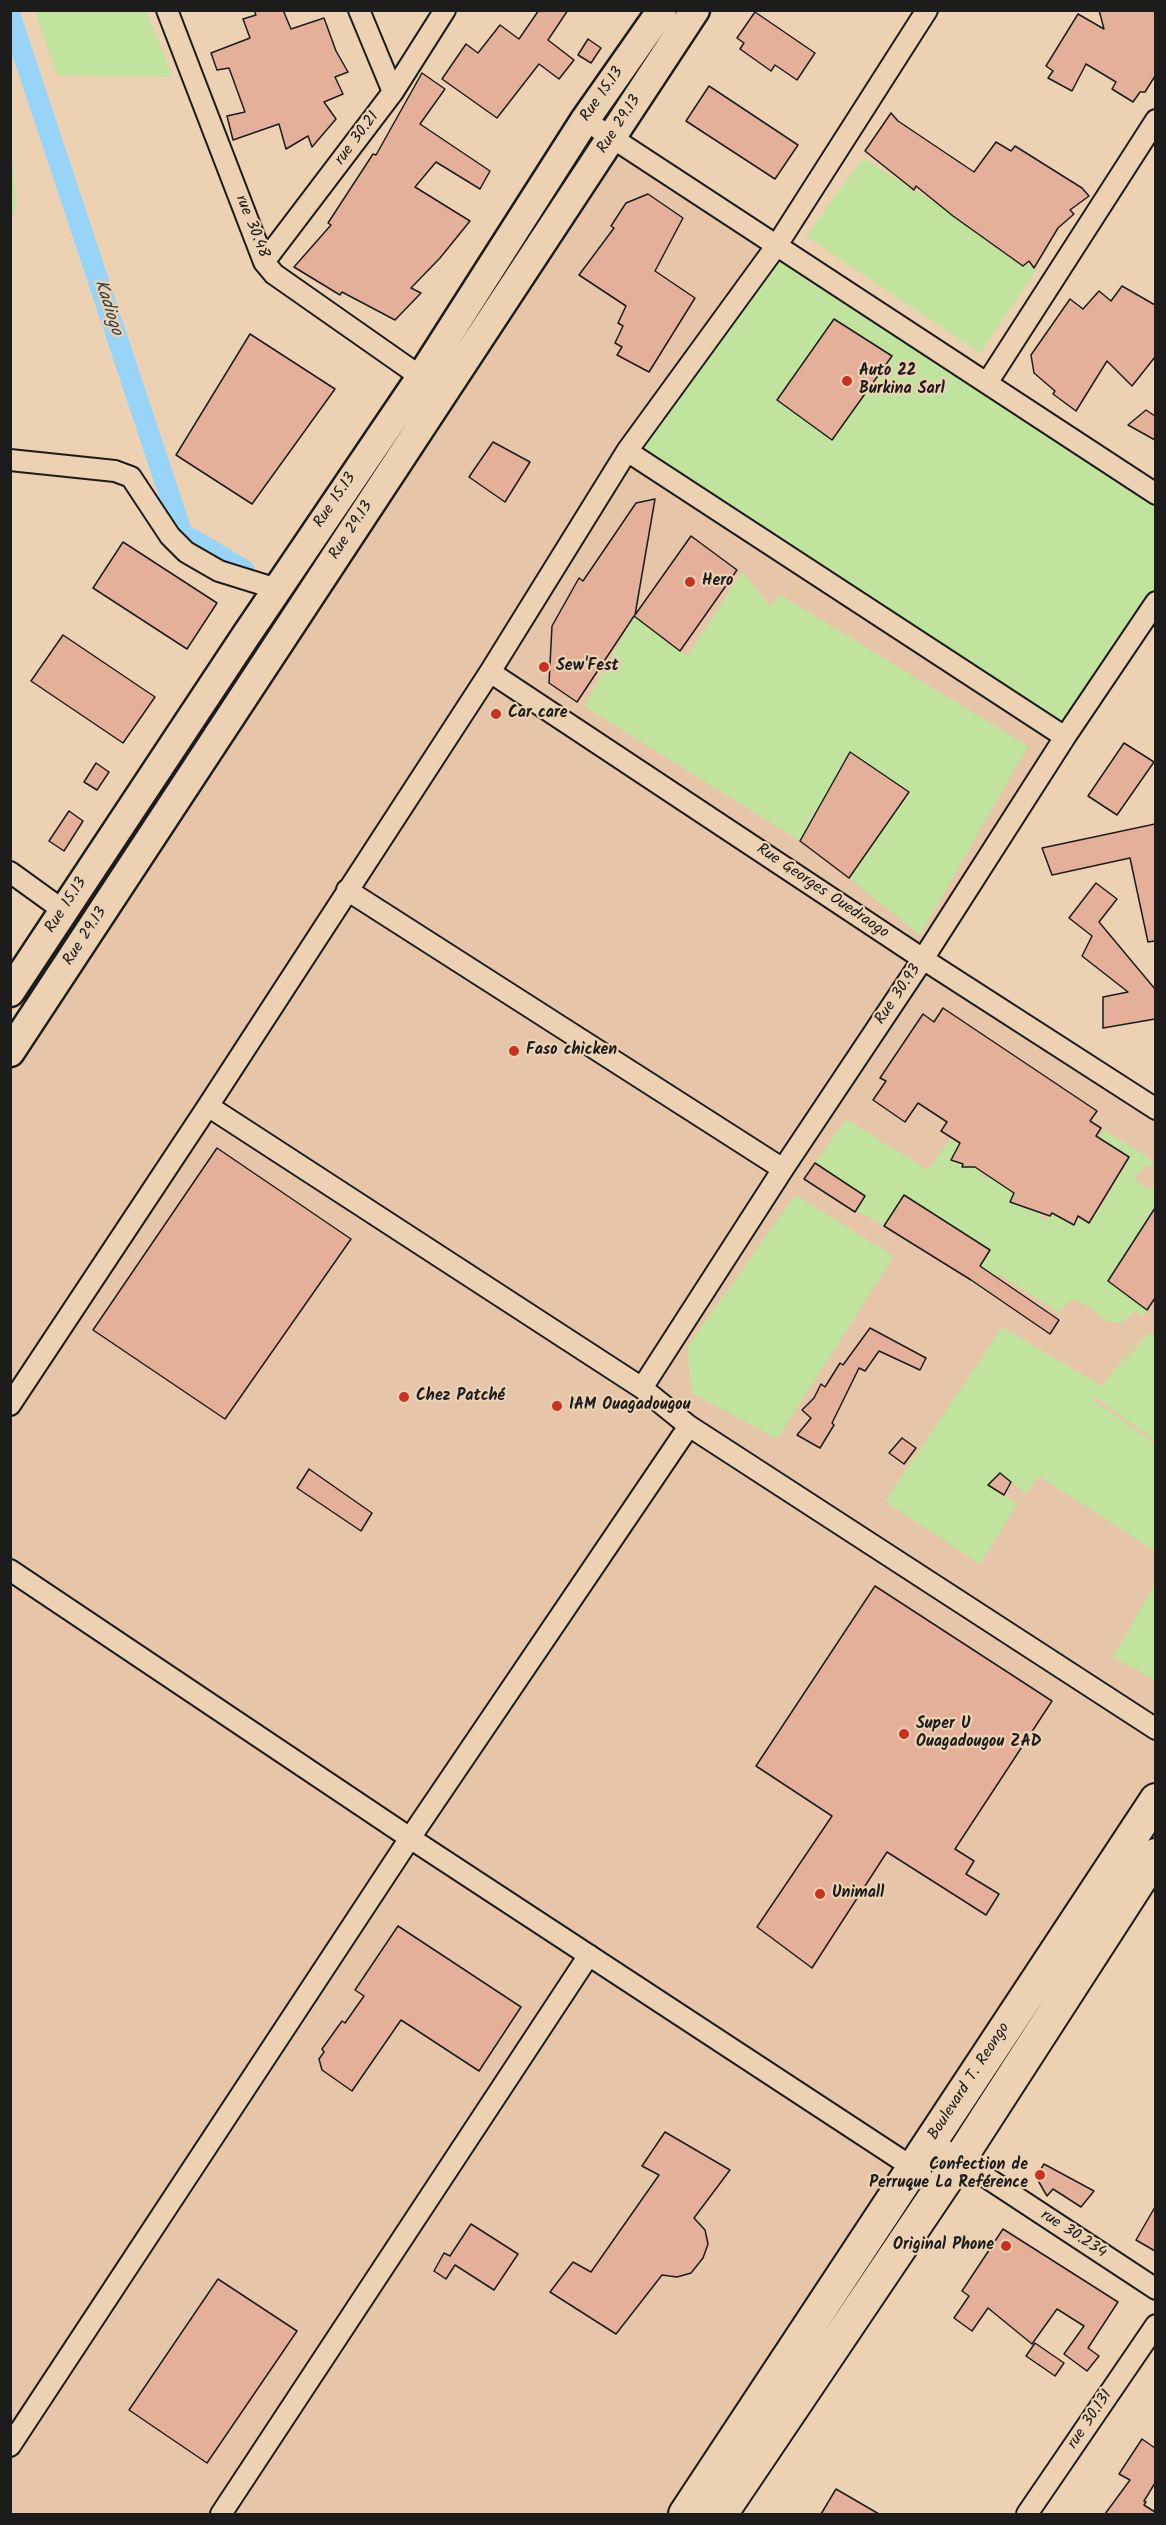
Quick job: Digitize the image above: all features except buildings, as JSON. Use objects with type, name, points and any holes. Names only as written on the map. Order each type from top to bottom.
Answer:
[{"type":"main road","name":"Rue 15.13","points":[[10,992],[421,376],[585,120],[662,10]]},
{"type":"main road","name":"Rue 29.13","points":[[10,1052],[695,10]]},
{"type":"main road","name":"Boulevard T. Reongo","points":[[685,2514],[1155,1800]]},
{"type":"main road","name":"Boulevard T. Reongo","points":[[721,2514],[941,2187],[1155,1855]]},
{"type":"street","name":"rue 30.48","points":[[167,10],[264,262],[274,274],[421,376]]},
{"type":"street","points":[[359,10],[393,92]]},
{"type":"street","name":"rue 30.21","points":[[264,262],[393,92],[445,10]]},
{"type":"street","points":[[10,1405],[208,1106],[490,672],[627,451],[777,245],[927,10]]},
{"type":"street","points":[[585,120],[1155,494]]},
{"type":"street","points":[[987,383],[1155,120]]},
{"type":"street","points":[[627,451],[1065,737]]},
{"type":"street","points":[[10,460],[115,471],[131,477],[170,536],[186,552],[219,571],[277,590]]},
{"type":"street","name":"Rue 30.93","points":[[642,1388],[783,1168],[923,959],[1065,737],[1155,602]]},
{"type":"street","name":"Rue Georges Ouedraogo","points":[[490,672],[923,959],[1155,1109]]},
{"type":"street","points":[[10,872],[64,911]]},
{"type":"street","points":[[347,890],[783,1168]]},
{"type":"street","points":[[208,1106],[642,1388],[689,1426],[1155,1729]]},
{"type":"street","points":[[10,2446],[410,1838],[689,1426]]},
{"type":"street","points":[[10,1570],[410,1838],[941,2187]]},
{"type":"street","points":[[221,2514],[589,1955]]},
{"type":"street","name":"rue 30.234","points":[[931,2141],[958,2161],[1155,2289]]},
{"type":"street","name":"rue 30.131","points":[[1027,2514],[1155,2325]]},
{"type":"shaded area","points":[[611,138],[777,245],[1155,603],[923,959],[1155,1109],[1155,1801],[687,2514],[11,2514],[11,1047]]},
{"type":"green space","points":[[35,11],[146,11],[173,77],[57,75]]},
{"type":"green space","points":[[11,140],[16,207],[10,221]]},
{"type":"green space","points":[[863,158],[937,204],[1023,266],[1026,263],[1036,270],[980,353],[806,236]]},
{"type":"green space","points":[[779,255],[1155,502],[1155,598],[1060,733],[630,453]]},
{"type":"green space","points":[[742,572],[771,606],[779,594],[1028,746],[920,935],[849,878],[909,792],[850,753],[800,841],[584,706],[634,616],[687,656]]},
{"type":"green space","points":[[846,1119],[928,1170],[951,1138],[959,1144],[951,1161],[958,1162],[965,1151],[962,1168],[984,1160],[979,1172],[985,1179],[994,1169],[1010,1178],[1005,1187],[1012,1192],[1018,1183],[1011,1202],[1049,1204],[1040,1217],[1046,1221],[1056,1207],[1073,1220],[1090,1219],[1103,1204],[1129,1158],[1098,1138],[1104,1130],[1148,1157],[1155,1167],[1145,1166],[1134,1178],[1149,1190],[1155,1185],[1155,1208],[1108,1281],[1147,1310],[1143,1316],[1135,1310],[1124,1322],[1108,1322],[1091,1308],[1073,1299],[1058,1312],[999,1274],[983,1290],[970,1281],[988,1249],[905,1195],[884,1226],[856,1210],[865,1196],[815,1163]]},
{"type":"green space","points":[[795,1195],[894,1256],[777,1439],[692,1393],[687,1347]]},
{"type":"green space","points":[[1002,1327],[1102,1386],[1141,1334],[1114,1376],[1148,1332],[1155,1336],[1155,1441],[1095,1397],[1093,1400],[1155,1444],[1155,1551],[1039,1476],[1026,1494],[1001,1473],[988,1485],[1017,1504],[980,1564],[885,1501]]},
{"type":"green space","points":[[1155,1584],[1156,1678],[1155,1680],[1113,1657]]},
{"type":"waterway","name":"Kadiogo","points":[[10,15],[182,533],[244,570]]},
{"type":"place","name":"Auto 22 Burkina Sarl","points":[[847,381]]},
{"type":"place","name":"Hero","points":[[690,582]]},
{"type":"place","name":"Sew'Fest","points":[[544,667]]},
{"type":"place","name":"Car care","points":[[496,714]]},
{"type":"place","name":"Faso chicken","points":[[514,1051]]},
{"type":"place","name":"Chez Patché","points":[[404,1397]]},
{"type":"place","name":"IAM Ouagadougou","points":[[557,1406]]},
{"type":"place","name":"Super U Ouagadougou ZAD","points":[[904,1734]]},
{"type":"place","name":"Unimall","points":[[820,1894]]},
{"type":"place","name":"Confection de Perruque La Reférence","points":[[1040,2175]]},
{"type":"place","name":"Original Phone","points":[[1006,2246]]}]
